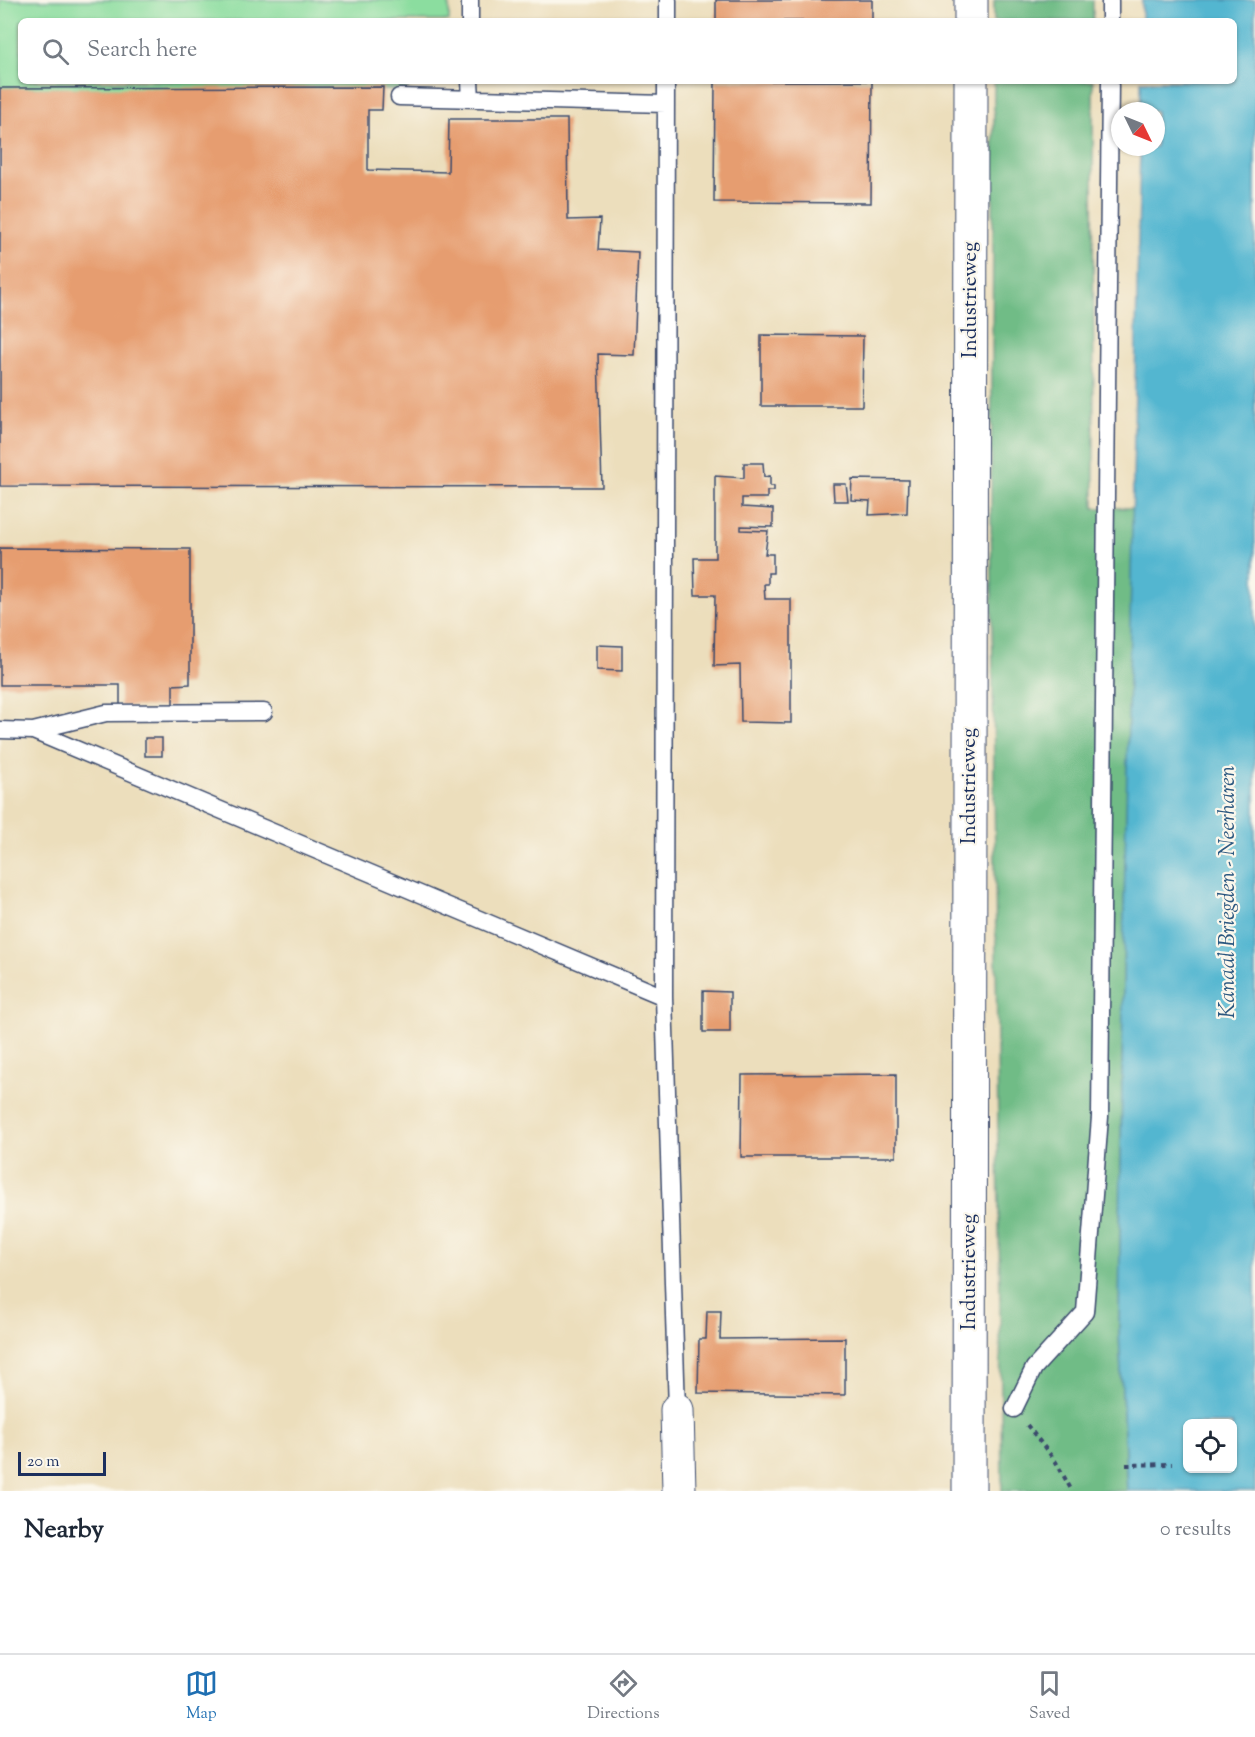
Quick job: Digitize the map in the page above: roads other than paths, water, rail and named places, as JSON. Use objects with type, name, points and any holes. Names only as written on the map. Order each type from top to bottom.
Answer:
[{"type":"street","points":[[971,0],[971,18]]},
{"type":"street","name":"Industrieweg","points":[[969,1491],[971,84]]},
{"type":"street","points":[[677,1410],[679,1491]]},
{"type":"lane","points":[[470,0],[470,18]]},
{"type":"lane","points":[[668,18],[669,0]]},
{"type":"lane","points":[[1110,0],[1110,18]]},
{"type":"lane","points":[[470,84],[471,99]]},
{"type":"lane","points":[[666,84],[664,997],[677,1410]]},
{"type":"lane","points":[[1014,1409],[1034,1368],[1085,1312],[1100,1117],[1110,84]]},
{"type":"lane","points":[[399,97],[666,104]]},
{"type":"lane","points":[[0,730],[33,731],[106,713],[264,712]]},
{"type":"lane","points":[[33,731],[664,997]]},
{"type":"water","name":"Kanaal Briegden - Neerharen","points":[[1142,0],[1255,0],[1255,1491],[1127,1491],[1119,1332],[1124,912],[1140,156],[1165,156],[1165,102],[1141,102],[1141,84],[1237,84],[1237,18],[1142,18]]}]
